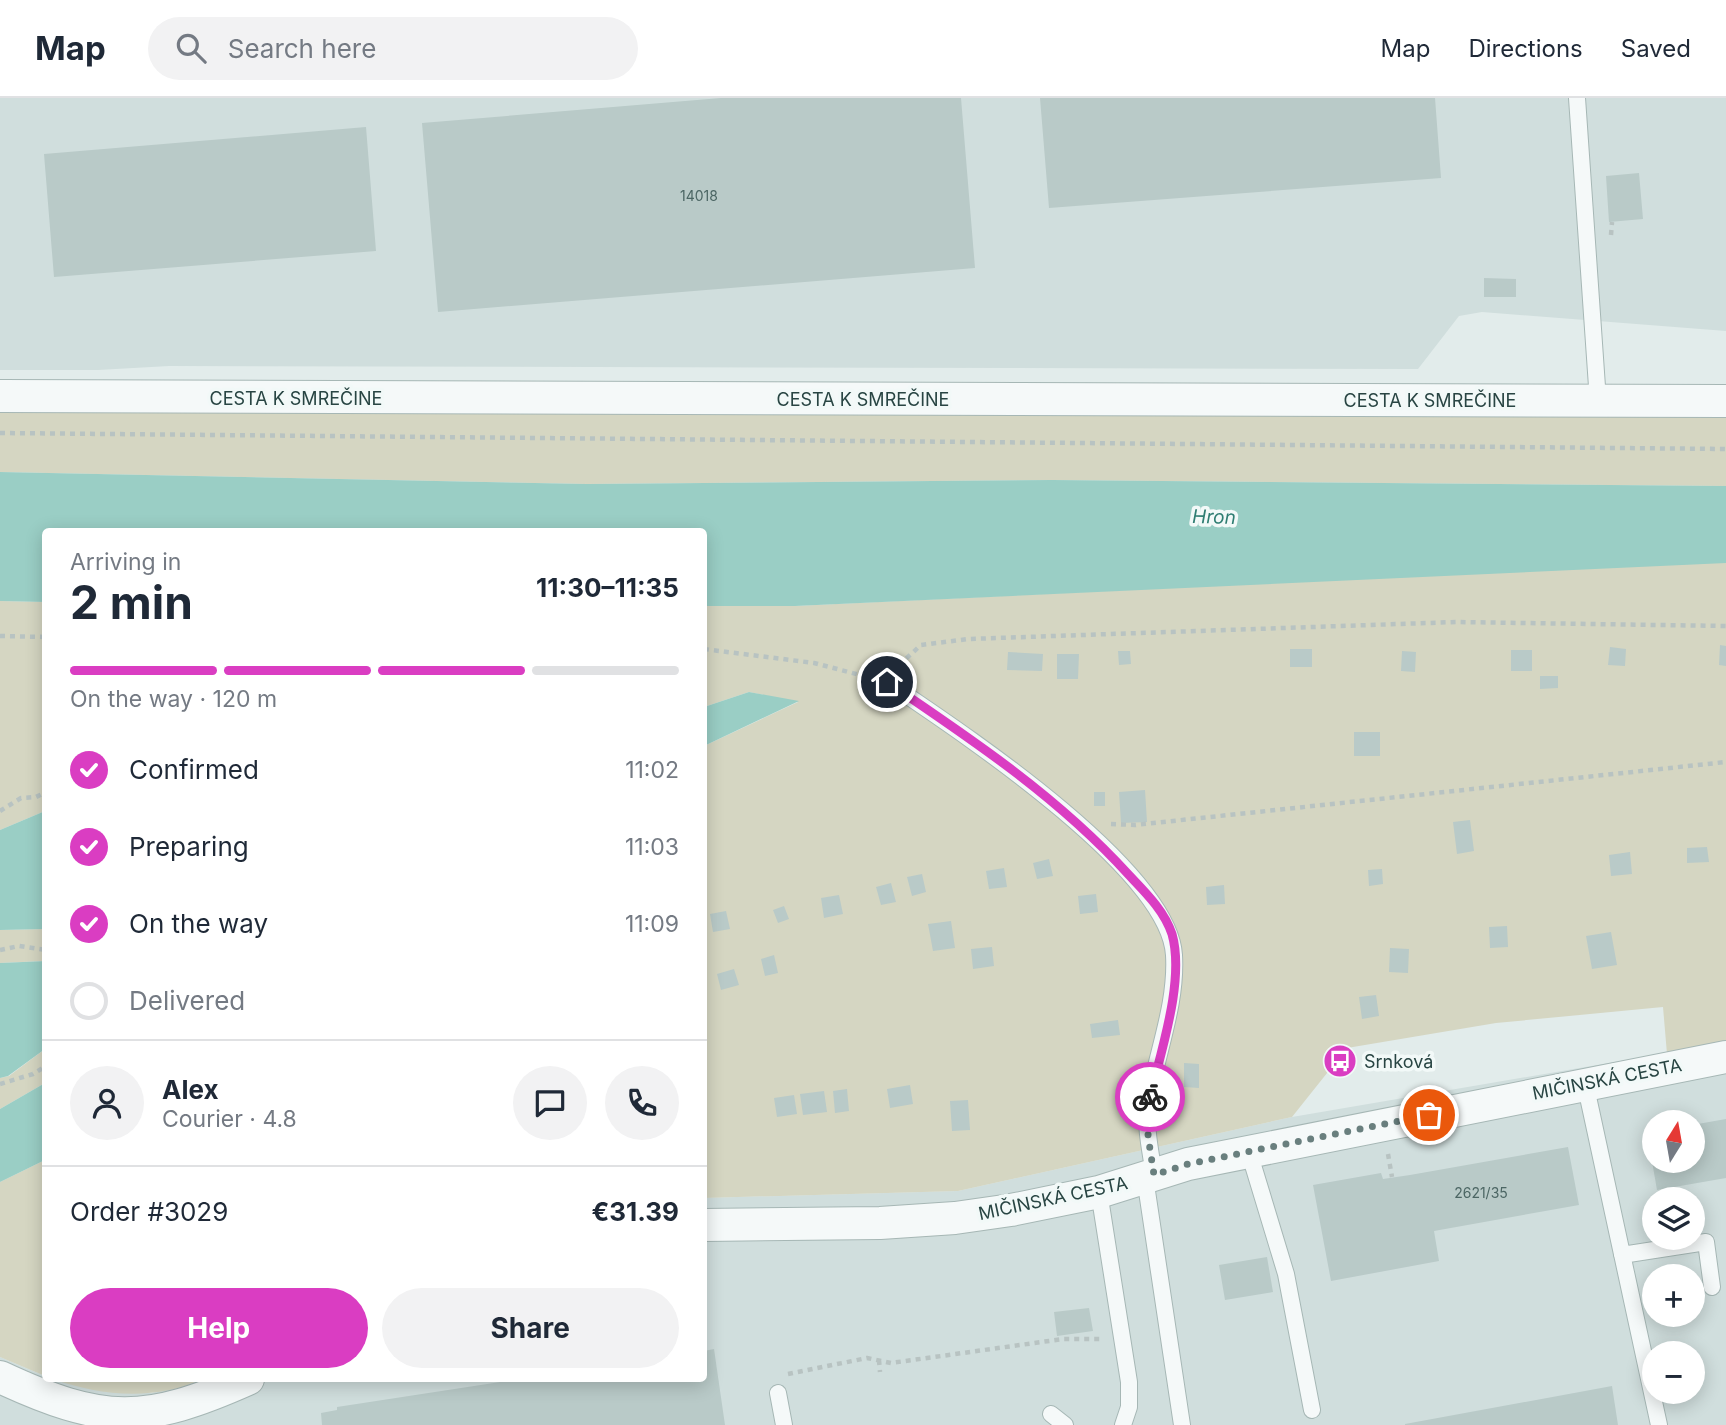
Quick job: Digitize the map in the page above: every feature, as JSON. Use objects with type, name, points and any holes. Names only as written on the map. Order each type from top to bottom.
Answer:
[{"type":"street","name":"CESTA K SMREČINE","points":[[0,396],[1726,401]]},
{"type":"street","name":"MIČINSKÁ CESTA","points":[[707,1225],[955,1219],[1099,1192],[1188,1164],[1726,1056]]},
{"type":"street","points":[[0,1377],[70,1408],[113,1418],[159,1416],[204,1402],[242,1382]]},
{"type":"lane","points":[[1577,98],[1598,401]]},
{"type":"lane","points":[[887,682],[958,730],[1062,810],[1103,847],[1159,908],[1171,934],[1175,956],[1172,996],[1148,1108],[1149,1176],[1182,1425]]},
{"type":"lane","points":[[1585,1083],[1659,1425]]},
{"type":"lane","points":[[1249,1152],[1286,1274],[1312,1410]]},
{"type":"lane","points":[[1099,1192],[1129,1382],[1129,1407],[1123,1425]]},
{"type":"lane","points":[[1622,1255],[1706,1242],[1713,1287]]},
{"type":"lane","points":[[778,1393],[784,1425]]},
{"type":"lane","points":[[1051,1414],[1065,1425]]},
{"type":"path","points":[[0,433],[1726,449]]},
{"type":"path","points":[[707,649],[814,663],[887,682],[904,657],[921,645],[949,640],[1457,622],[1726,626]]},
{"type":"path","points":[[0,636],[42,637]]},
{"type":"path","points":[[1100,823],[1135,825],[1726,762]]},
{"type":"path","points":[[0,811],[20,798],[42,794]]},
{"type":"path","points":[[0,950],[19,946],[42,949]]},
{"type":"path","points":[[0,1084],[42,1068]]},
{"type":"path","points":[[1389,1162],[1392,1177]]},
{"type":"path","points":[[778,1393],[788,1374],[867,1358],[891,1363],[1050,1341],[1122,1336]]},
{"type":"path","points":[[879,1360],[880,1372]]},
{"type":"shaded area","points":[[0,98],[1726,98],[1726,331],[1482,312],[1459,316],[1418,369],[169,366],[98,370],[0,370]]},
{"type":"shaded area","points":[[0,411],[1726,416],[1726,486],[1052,480],[587,484],[0,472]]},
{"type":"shaded area","points":[[1726,563],[1726,1043],[1667,1054],[1663,1007],[1496,1023],[1347,1048],[1292,1117],[958,1191],[707,1198],[707,745],[798,702],[749,692],[707,706],[707,606],[795,606]]},
{"type":"shaded area","points":[[0,601],[42,602],[42,812],[0,830]]},
{"type":"shaded area","points":[[42,929],[42,961],[0,963],[0,930]]},
{"type":"shaded area","points":[[1726,1043],[1726,1425],[0,1425],[0,1357],[42,1375],[42,1382],[69,1382],[152,1393],[191,1382],[707,1382],[707,1198],[958,1191],[1292,1117]]},
{"type":"shaded area","points":[[42,1051],[42,1085],[0,1109],[0,1078],[9,1076]]},
{"type":"shaded area","points":[[42,1161],[42,1375],[0,1357],[0,1182]]},
{"type":"shaded area","points":[[62,1382],[194,1382],[166,1391],[128,1394]]},
{"type":"water","name":"Hron","points":[[0,472],[587,484],[1052,480],[1726,486],[1726,563],[795,606],[707,606],[707,528],[42,528],[42,602],[0,601]]},
{"type":"water","points":[[749,692],[799,701],[707,745],[707,706]]},
{"type":"water","points":[[42,812],[42,929],[0,930],[0,830]]},
{"type":"water","points":[[42,961],[42,1051],[8,1076],[0,1078],[0,963]]},
{"type":"water","points":[[42,1085],[42,1161],[0,1182],[0,1109]]},
{"type":"building","points":[[721,98],[961,98],[975,268],[438,312],[422,123]]},
{"type":"building","points":[[1040,98],[1435,98],[1441,178],[1049,208]]},
{"type":"building","points":[[366,127],[376,251],[54,277],[44,154]]},
{"type":"building","points":[[1639,173],[1643,219],[1609,222],[1606,176]]},
{"type":"building","points":[[1484,278],[1516,279],[1516,297],[1484,297]]},
{"type":"building","points":[[1720,645],[1726,646],[1726,666],[1719,665]]},
{"type":"building","points":[[1610,647],[1626,649],[1625,666],[1608,665]]},
{"type":"building","points":[[1290,649],[1312,649],[1312,667],[1290,667]]},
{"type":"building","points":[[1511,650],[1532,650],[1532,671],[1511,671]]},
{"type":"building","points":[[1118,651],[1130,651],[1131,664],[1119,665]]},
{"type":"building","points":[[1402,651],[1416,652],[1415,672],[1401,671]]},
{"type":"building","points":[[1008,652],[1043,654],[1042,671],[1007,670]]},
{"type":"building","points":[[1057,654],[1079,654],[1078,679],[1057,679]]},
{"type":"building","points":[[1540,676],[1558,676],[1558,688],[1540,689]]},
{"type":"building","points":[[1354,732],[1380,732],[1380,756],[1354,756]]},
{"type":"building","points":[[1145,790],[1147,822],[1121,823],[1119,792]]},
{"type":"building","points":[[1094,792],[1105,792],[1105,806],[1094,806]]},
{"type":"building","points":[[1470,820],[1474,851],[1457,854],[1453,822]]},
{"type":"building","points":[[1707,847],[1709,862],[1687,863],[1687,848]]},
{"type":"building","points":[[1630,852],[1632,874],[1611,876],[1609,855]]},
{"type":"building","points":[[1049,859],[1053,876],[1037,879],[1033,863]]},
{"type":"building","points":[[1004,868],[1007,887],[989,889],[986,871]]},
{"type":"building","points":[[1382,869],[1383,884],[1369,886],[1368,870]]},
{"type":"building","points":[[922,874],[926,892],[912,896],[907,877]]},
{"type":"building","points":[[891,883],[896,902],[881,905],[876,887]]},
{"type":"building","points":[[1224,885],[1225,904],[1207,905],[1206,887]]},
{"type":"building","points":[[1096,894],[1098,912],[1080,914],[1078,896]]},
{"type":"building","points":[[839,895],[843,914],[824,918],[821,898]]},
{"type":"building","points":[[784,906],[789,919],[778,923],[773,910]]},
{"type":"building","points":[[726,911],[730,929],[713,932],[710,914]]},
{"type":"building","points":[[951,921],[955,948],[933,951],[928,924]]},
{"type":"building","points":[[1507,926],[1508,947],[1490,948],[1489,927]]},
{"type":"building","points":[[1611,932],[1617,965],[1592,969],[1586,936]]},
{"type":"building","points":[[992,947],[994,966],[973,969],[971,949]]},
{"type":"building","points":[[1390,948],[1409,949],[1408,973],[1389,972]]},
{"type":"building","points":[[774,955],[778,973],[765,976],[761,959]]},
{"type":"building","points":[[734,969],[739,985],[721,990],[717,974]]},
{"type":"building","points":[[1376,995],[1379,1016],[1362,1019],[1359,997]]},
{"type":"building","points":[[1118,1020],[1120,1035],[1092,1038],[1090,1024]]},
{"type":"building","points":[[1184,1063],[1199,1064],[1199,1088],[1184,1087]]},
{"type":"building","points":[[910,1085],[913,1104],[890,1108],[887,1089]]},
{"type":"building","points":[[847,1089],[849,1111],[835,1113],[833,1091]]},
{"type":"building","points":[[824,1091],[827,1112],[803,1115],[800,1094]]},
{"type":"building","points":[[794,1095],[797,1114],[777,1117],[774,1098]]},
{"type":"building","points":[[968,1100],[970,1130],[952,1131],[950,1101]]},
{"type":"building","points":[[1726,1119],[1726,1178],[1674,1187],[1656,1187],[1654,1173],[1705,1173],[1705,1123]]},
{"type":"building","points":[[1568,1147],[1579,1205],[1434,1231],[1439,1261],[1331,1281],[1313,1185],[1381,1173],[1383,1179],[1410,1175]]},
{"type":"building","points":[[1267,1257],[1273,1292],[1225,1300],[1219,1265]]},
{"type":"building","points":[[1089,1308],[1093,1331],[1057,1336],[1054,1312]]},
{"type":"building","points":[[714,1349],[725,1425],[322,1425],[321,1413],[337,1410],[337,1407],[500,1382],[707,1382],[707,1350]]},
{"type":"building","points":[[1612,1386],[1618,1425],[1405,1425],[1405,1424]]},
{"type":"way so far","points":[[1150,1097],[1148,1136],[1154,1175],[1188,1164],[1429,1115]]},
{"type":"place","name":"Srnková","points":[[1340,1061]]},
{"type":"route","points":[[887,682],[1013,770],[1062,810],[1103,847],[1159,908],[1171,934],[1175,956],[1172,996],[1150,1097]]}]
